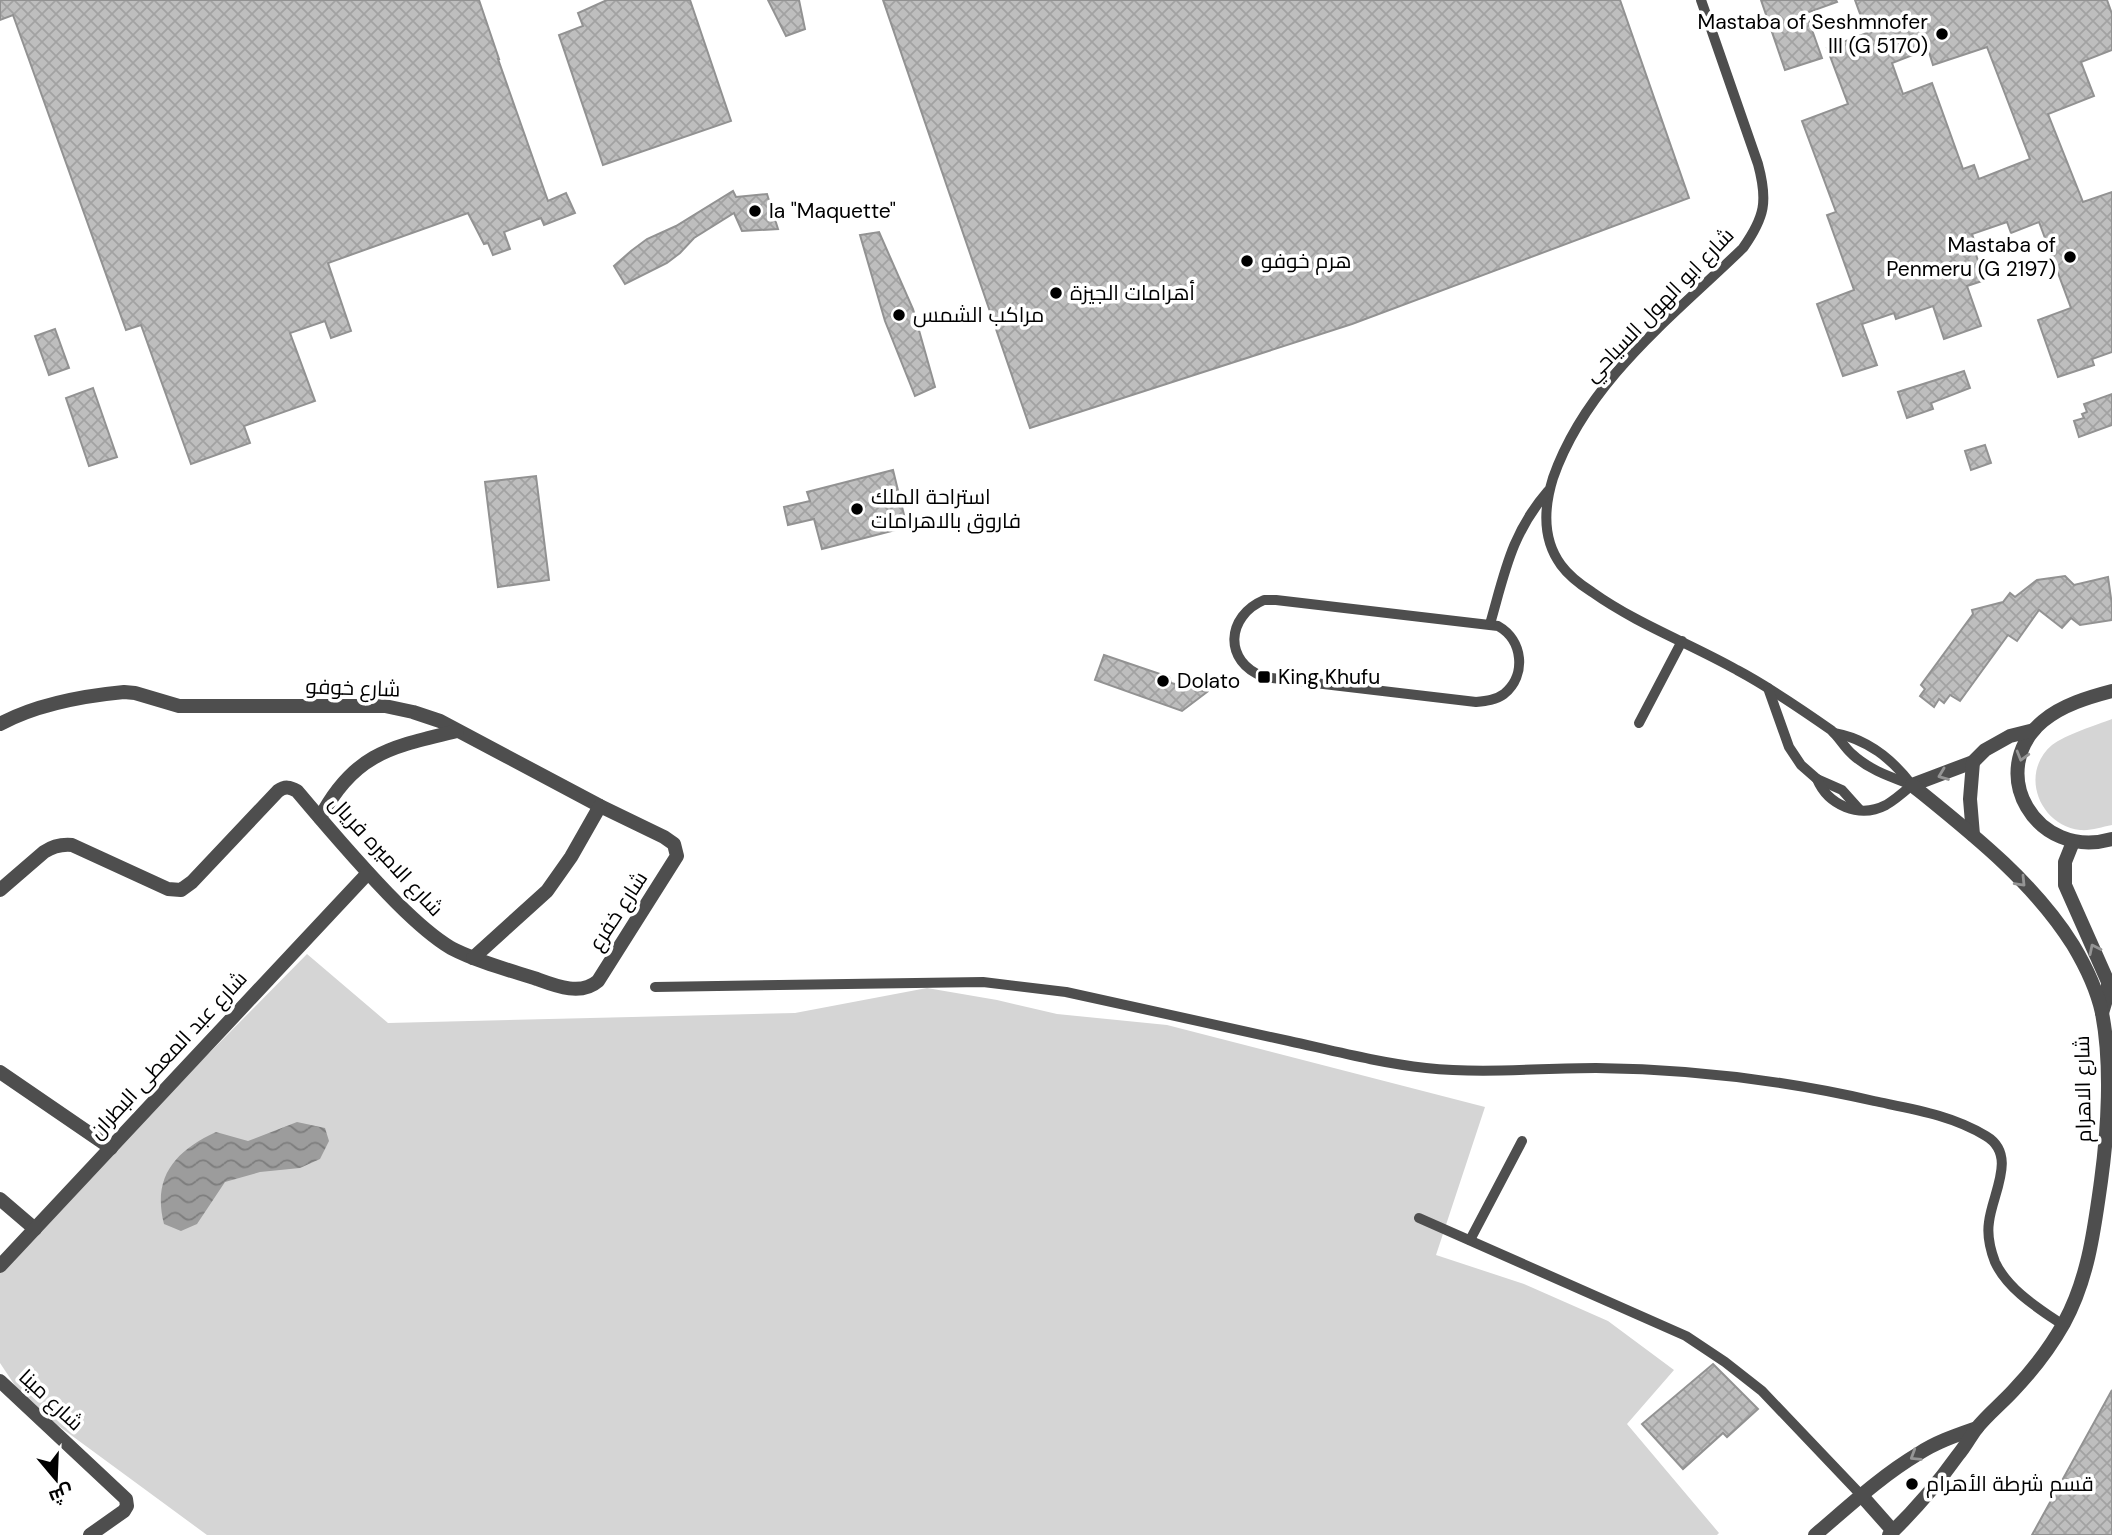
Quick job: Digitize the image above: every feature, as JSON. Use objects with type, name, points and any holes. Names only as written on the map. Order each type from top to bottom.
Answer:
[{"type":"street","points":[[2112,691],[2065,708],[2044,720],[2034,730],[2022,752],[2019,765],[2020,790],[2024,803],[2039,824],[2049,832],[2073,842],[2087,844],[2112,839]]},
{"type":"street","name":"شارع خوفو","points":[[0,724],[41,708],[124,692],[179,706],[385,706],[427,716],[664,837],[674,844],[677,850]]},
{"type":"street","points":[[1912,785],[1973,762],[1999,741],[2034,730]]},
{"type":"street","points":[[320,818],[346,778],[372,758],[401,745],[457,731]]},
{"type":"street","points":[[1973,762],[1970,799],[1973,835]]},
{"type":"street","name":"شارع الاهرام","points":[[1891,1533],[1940,1478],[1977,1428],[2032,1369],[2063,1325],[2074,1303],[2089,1258],[2106,1147],[2108,1066],[2102,1013],[2085,968],[2060,927],[2037,898],[1973,835],[1912,785]]},
{"type":"street","name":"شارع الاميره فريال","points":[[0,890],[50,848],[65,844],[168,889],[181,890],[192,882],[278,791],[286,787],[297,791],[368,873],[429,933],[451,948],[560,987],[586,988]]},
{"type":"street","points":[[474,958],[547,891],[571,857],[600,806]]},
{"type":"street","points":[[2073,842],[2065,862],[2063,878],[2108,982],[2102,1013]]},
{"type":"street","name":"شارع خفرع","points":[[586,988],[593,985],[603,973],[675,862],[677,850]]},
{"type":"street","name":"شارع عبد المعطى البطران","points":[[0,1266],[368,873]]},
{"type":"street","points":[[0,1072],[111,1147]]},
{"type":"street","points":[[0,1199],[35,1229]]},
{"type":"street","name":"شارع مينا","points":[[0,1381],[126,1499],[127,1506],[124,1511],[90,1535]]},
{"type":"street","name":"شارع الاهرام","points":[[1815,1535],[1917,1454],[1937,1443],[1977,1428]]},
{"type":"street","points":[[1862,1496],[1891,1533]]},
{"type":"lane","name":"شارع ابو الهول السياحي","points":[[1701,0],[1758,164],[1764,186],[1763,208],[1756,230],[1743,248],[1634,353],[1604,386],[1576,427],[1562,452],[1549,489],[1545,514],[1549,540],[1560,564],[1580,583],[1611,605],[1740,671],[1834,733],[1850,752],[1870,768],[1912,785]]},
{"type":"lane","points":[[1490,624],[1511,552],[1521,529],[1549,489]]},
{"type":"lane","points":[[1264,600],[1490,624],[1512,636],[1519,654],[1519,666],[1516,677],[1503,695],[1476,702],[1264,677],[1242,664],[1235,641],[1238,623],[1244,612],[1264,600]]},
{"type":"lane","points":[[1639,723],[1682,641]]},
{"type":"lane","points":[[1768,688],[1789,747],[1801,765],[1817,779],[1842,790],[1859,810],[1884,806],[1912,785]]},
{"type":"lane","name":"شارع ابو الهول السياحي","points":[[1834,733],[1870,745],[1892,762],[1912,785]]},
{"type":"lane","points":[[655,987],[983,982],[1066,992],[1426,1068],[1483,1071],[1594,1068],[1692,1072],[1790,1084],[1910,1108],[1979,1132],[1990,1138],[1998,1148],[2002,1173],[1989,1221],[1991,1250],[1996,1264],[2004,1277],[2033,1305],[2063,1325]]},
{"type":"lane","points":[[1470,1240],[1522,1141]]},
{"type":"lane","points":[[1419,1218],[1686,1336],[1762,1391],[1862,1496]]},
{"type":"shaded area","points":[[2112,719],[2112,825],[2084,830],[2066,826],[2054,819],[2038,796],[2037,769],[2042,756],[2058,741]]},
{"type":"shaded area","points":[[307,954],[388,1023],[795,1013],[927,988],[1057,1014],[1167,1025],[1485,1107],[1436,1255],[1524,1284],[1608,1321],[1674,1370],[1627,1424],[1719,1533],[207,1535],[26,1402],[0,1363],[0,1265]]},
{"type":"water","points":[[297,1122],[325,1128],[329,1141],[320,1159],[300,1168],[260,1172],[225,1182],[197,1224],[181,1231],[164,1224],[161,1192],[164,1179],[178,1157],[189,1148],[216,1132],[248,1141]]},
{"type":"building","points":[[0,0],[479,0],[548,201],[566,193],[575,213],[544,225],[541,218],[504,232],[510,249],[493,255],[488,243],[484,244],[468,213],[328,263],[351,331],[331,338],[325,321],[290,333],[315,401],[244,426],[250,443],[191,464],[141,325],[126,330],[13,15],[0,20]]},
{"type":"building","points":[[607,0],[690,0],[731,121],[603,165],[559,35],[583,26],[578,13]]},
{"type":"building","points":[[768,0],[799,0],[805,29],[786,36]]},
{"type":"building","name":"هرم خوفو","points":[[883,0],[1620,0],[1689,198],[1352,324],[1030,428]]},
{"type":"building","points":[[1761,0],[1836,0],[1837,2],[1806,13],[1822,58],[1785,70]]},
{"type":"building","points":[[1855,0],[2107,0],[2112,14],[2112,50],[2081,62],[2094,96],[2048,114],[2083,202],[2112,192],[2112,352],[2092,359],[2094,365],[2058,377],[2038,320],[2071,308],[2039,222],[2011,233],[2007,222],[1972,234],[1974,240],[1971,241],[1985,280],[1967,286],[1981,326],[1944,339],[1933,306],[1896,319],[1894,313],[1862,324],[1877,365],[1843,376],[1817,304],[1854,290],[1827,215],[1836,212],[1802,121],[1848,104],[1827,48],[1867,33]],"holes":[[[1987,47],[2030,159],[1979,179],[1974,165],[1963,169],[1932,83],[1903,94],[1892,63],[1928,49],[1933,65]]]},
{"type":"building","points":[[733,191],[736,197],[767,194],[778,229],[742,231],[734,213],[694,238],[667,263],[625,284],[614,266],[631,251],[647,239],[676,226]]},
{"type":"building","name":"مراكب الشمس","points":[[879,232],[913,309],[935,387],[915,396],[885,321],[860,235]]},
{"type":"building","points":[[55,329],[69,368],[49,375],[35,336]]},
{"type":"building","points":[[1964,371],[1970,388],[1931,403],[1933,409],[1907,418],[1898,392]]},
{"type":"building","points":[[93,388],[117,457],[89,466],[66,398]]},
{"type":"building","points":[[2112,394],[2112,425],[2079,437],[2074,421],[2084,418],[2082,414],[2087,412],[2084,404]]},
{"type":"building","points":[[1985,445],[1991,463],[1971,470],[1965,451]]},
{"type":"building","name":"استراحة الملك فاروق بالاهرامات","points":[[893,470],[907,527],[822,549],[814,519],[788,525],[784,507],[810,501],[807,492]]},
{"type":"building","points":[[536,476],[549,580],[498,587],[485,482]]},
{"type":"building","points":[[2065,576],[2074,585],[2108,577],[2112,620],[2080,625],[2071,618],[2062,628],[2039,610],[2017,641],[2008,635],[1960,701],[1950,695],[1944,703],[1939,699],[1934,707],[1920,696],[1925,689],[1921,685],[1973,614],[1972,610],[2003,602],[2010,593],[2015,597],[2037,580]]},
{"type":"building","points":[[1104,655],[1169,677],[1171,683],[1207,692],[1182,711],[1095,680]]},
{"type":"building","points":[[1713,1364],[1758,1409],[1727,1437],[1723,1433],[1683,1469],[1642,1424]]},
{"type":"building","points":[[2112,1390],[2112,1535],[2032,1535]]},
{"type":"place","name":"Mastaba of Seshmnofer III (G 5170)","points":[[1942,34]]},
{"type":"place","name":"la \"Maquette\"","points":[[755,211]]},
{"type":"place","name":"Mastaba of Penmeru (G 2197)","points":[[2070,257]]},
{"type":"place","name":"هرم خوفو","points":[[1247,261]]},
{"type":"place","name":"أهرامات الجيزة","points":[[1056,293]]},
{"type":"place","name":"مراكب الشمس","points":[[899,315]]},
{"type":"place","name":"استراحة الملك فاروق بالاهرامات","points":[[857,509]]},
{"type":"place","name":"King Khufu","points":[[1264,677]]},
{"type":"place","name":"Dolato","points":[[1163,681]]},
{"type":"place","name":"قسم شرطة الأهرام","points":[[1912,1484]]}]
